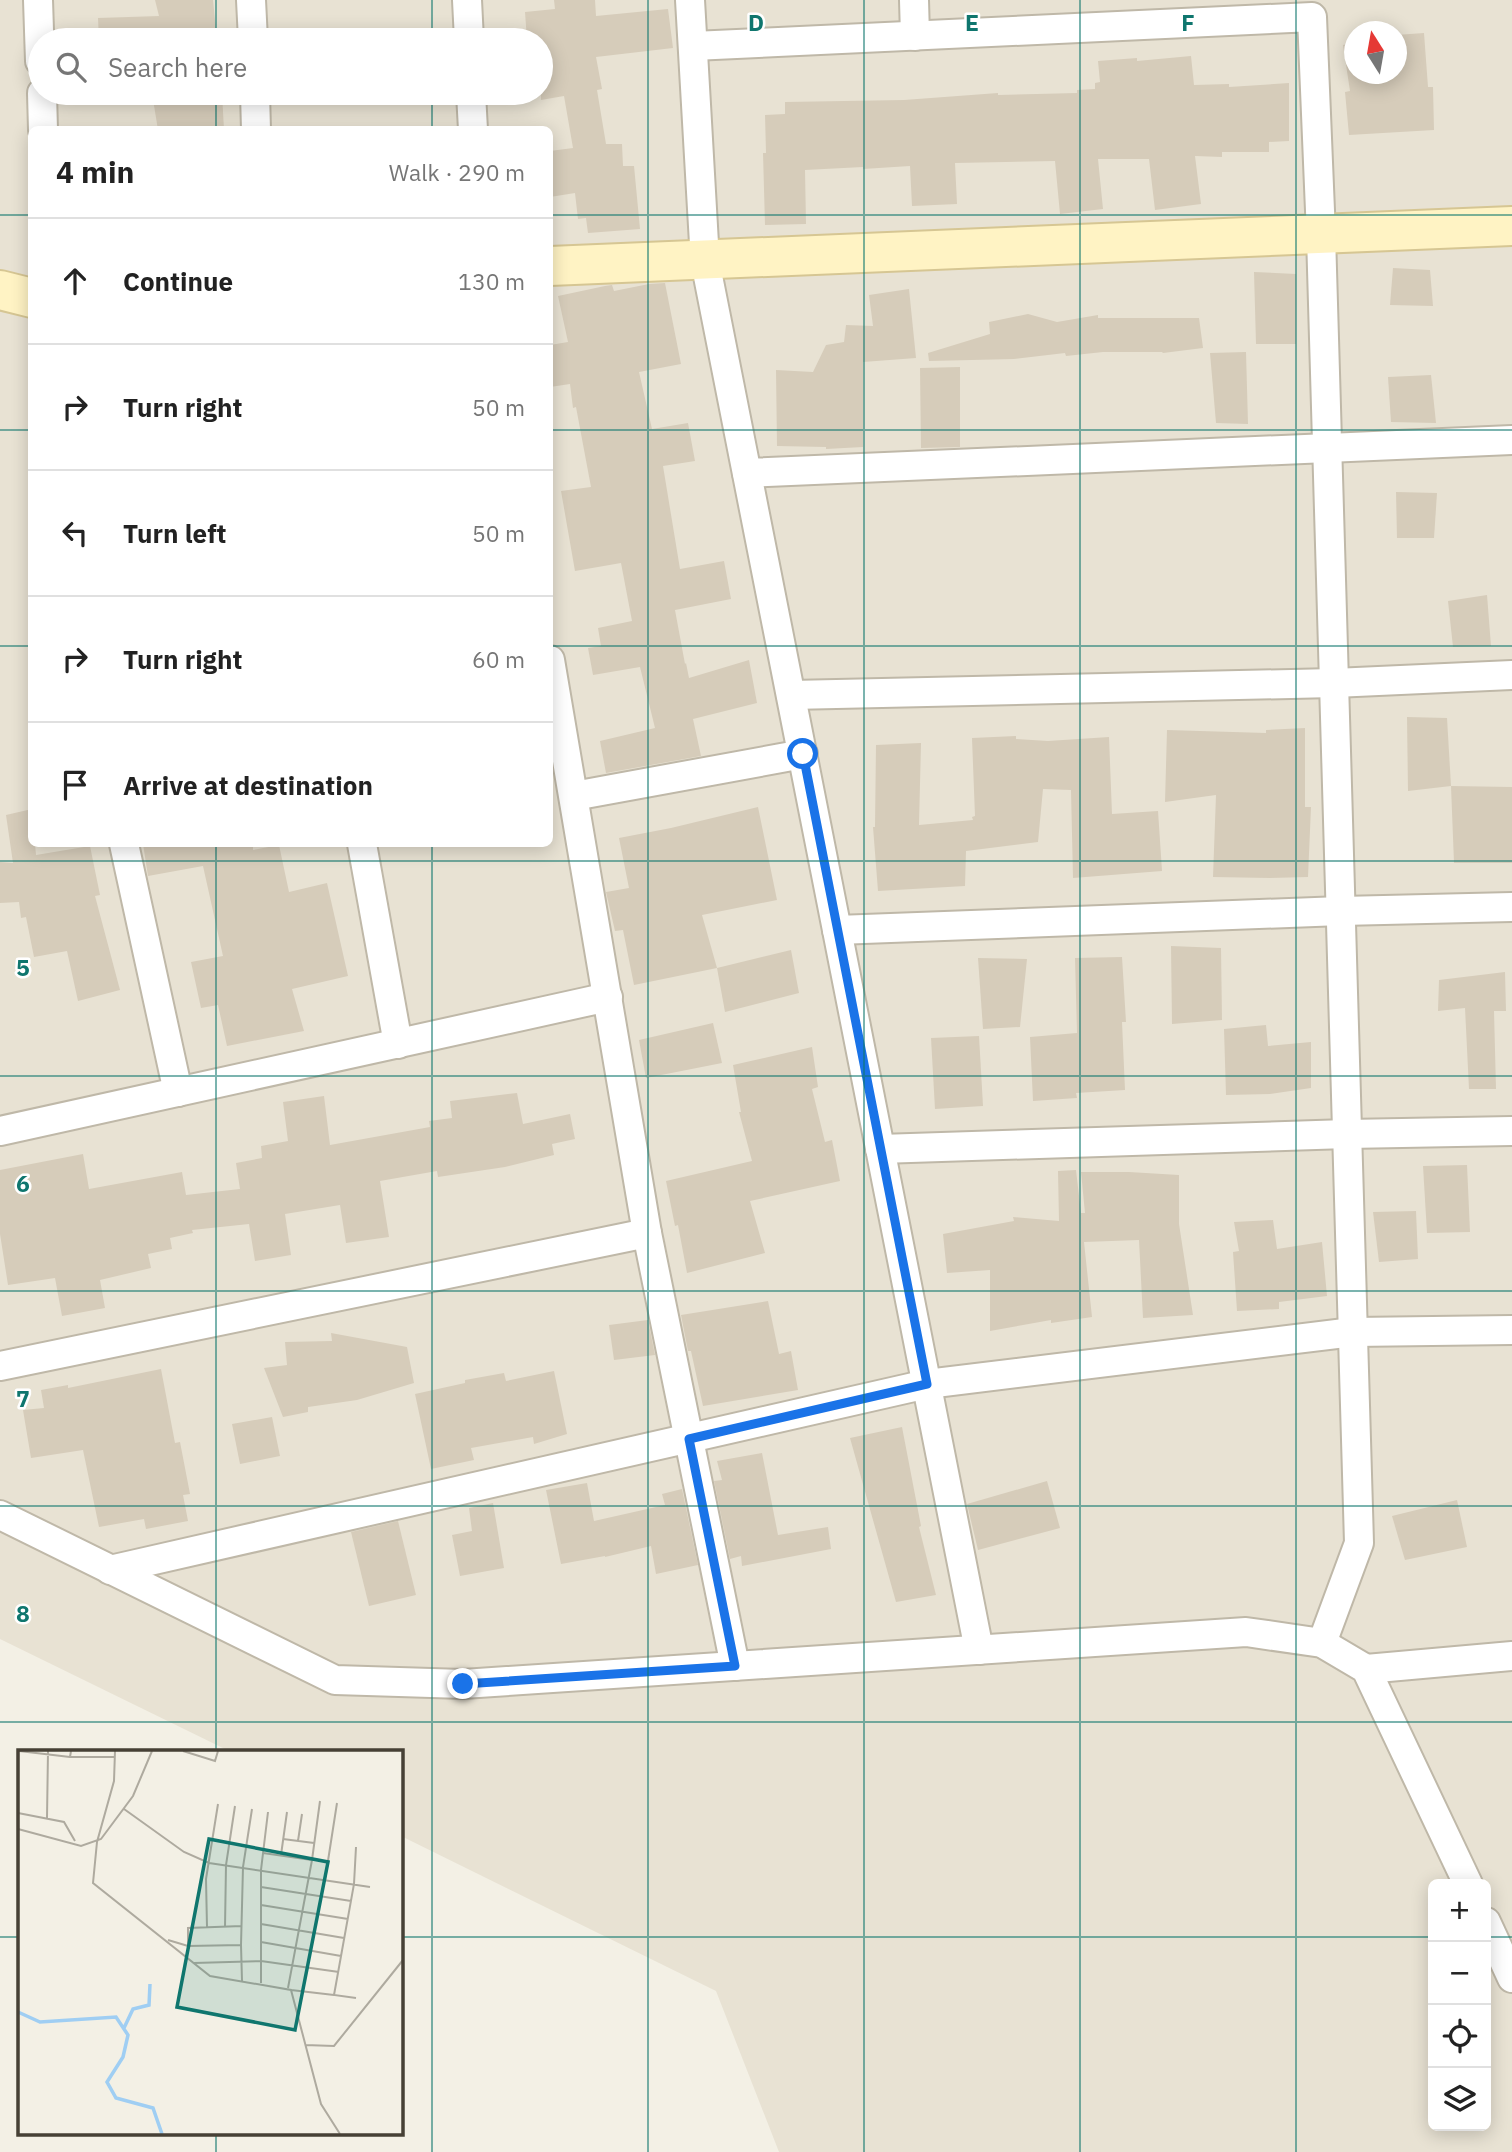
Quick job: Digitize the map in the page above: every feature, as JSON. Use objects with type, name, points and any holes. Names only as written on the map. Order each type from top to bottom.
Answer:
[{"type":"street","points":[[38,0],[39,28]]},
{"type":"street","points":[[251,0],[252,28]]},
{"type":"street","points":[[467,0],[468,28]]},
{"type":"street","points":[[690,0],[705,261],[979,1650]]},
{"type":"street","points":[[914,0],[915,36]]},
{"type":"street","points":[[693,46],[915,36],[1312,9],[1321,234],[1359,1543],[1322,1643]]},
{"type":"street","points":[[42,105],[43,126]]},
{"type":"street","points":[[255,105],[256,126]]},
{"type":"street","points":[[472,105],[473,126]]},
{"type":"street","points":[[553,266],[1512,226]]},
{"type":"street","points":[[0,290],[28,297]]},
{"type":"street","points":[[747,473],[1512,440]]},
{"type":"street","points":[[791,695],[1334,683],[1512,676]]},
{"type":"street","points":[[553,677],[647,1233],[735,1666]]},
{"type":"street","points":[[574,796],[803,754]]},
{"type":"street","points":[[125,847],[178,1092]]},
{"type":"street","points":[[363,847],[398,1044]]},
{"type":"street","points":[[837,930],[1512,907]]},
{"type":"street","points":[[0,1131],[608,997]]},
{"type":"street","points":[[880,1149],[1512,1131]]},
{"type":"street","points":[[0,1366],[647,1233]]},
{"type":"street","points":[[110,1570],[927,1384],[1353,1332],[1512,1330]]},
{"type":"street","points":[[0,1515],[335,1680],[463,1684],[1246,1632],[1322,1643],[1366,1669],[1466,1879]]},
{"type":"street","points":[[1366,1669],[1512,1656]]},
{"type":"street","points":[[1491,1934],[1512,1978]]},
{"type":"shaded area","points":[[0,0],[1512,0],[1512,2152],[779,2152],[716,1991],[402,1836],[402,1750],[227,1750],[0,1639]]},
{"type":"building","points":[[155,0],[213,0],[216,28],[98,28],[98,18],[159,16]]},
{"type":"building","points":[[554,0],[595,0],[596,16],[668,9],[673,48],[596,57],[602,89],[597,90],[606,144],[622,144],[623,166],[634,166],[640,229],[588,233],[586,218],[578,219],[575,193],[553,197],[553,151],[573,148],[564,96],[553,98],[553,28],[526,28],[525,12],[555,9]]},
{"type":"building","points":[[1424,33],[1428,87],[1433,87],[1434,130],[1349,135],[1345,92],[1350,91],[1349,84],[1407,84],[1407,34]]},
{"type":"building","points":[[1191,56],[1194,85],[1229,84],[1229,87],[1289,83],[1289,141],[1269,142],[1269,152],[1222,152],[1222,157],[1195,156],[1201,204],[1155,210],[1149,159],[1098,159],[1103,209],[1060,214],[1055,161],[955,163],[957,204],[912,206],[910,166],[863,167],[805,170],[806,224],[765,225],[765,115],[785,114],[785,102],[904,100],[998,93],[1077,93],[1077,90],[1095,89],[1095,83],[1100,82],[1098,61]]},
{"type":"building","points":[[154,105],[223,105],[224,126],[157,126]]},
{"type":"building","points":[[1393,268],[1430,270],[1433,306],[1390,305]]},
{"type":"building","points":[[1254,272],[1296,274],[1296,344],[1256,344]]},
{"type":"building","points":[[665,283],[681,364],[639,372],[652,429],[688,423],[695,461],[663,466],[680,569],[724,561],[731,599],[675,610],[685,664],[689,678],[749,660],[757,703],[693,719],[701,756],[606,773],[600,741],[655,728],[640,667],[593,675],[588,648],[601,646],[598,628],[632,621],[621,563],[575,571],[561,491],[591,487],[570,384],[553,387],[553,344],[568,342],[558,296],[612,285],[614,291]]},
{"type":"building","points":[[909,289],[916,358],[863,362],[863,447],[826,449],[777,446],[776,370],[813,372],[826,345],[844,342],[846,325],[873,326],[869,295]]},
{"type":"building","points":[[1028,314],[1057,322],[1098,315],[1098,318],[1199,318],[1203,348],[1163,353],[1103,352],[1066,356],[1065,353],[1014,359],[929,361],[928,353],[990,334],[989,322]]},
{"type":"building","points":[[1246,352],[1248,424],[1216,423],[1210,353]]},
{"type":"building","points":[[960,367],[960,447],[921,448],[920,368]]},
{"type":"building","points":[[1431,375],[1436,423],[1391,422],[1388,377]]},
{"type":"building","points":[[1396,492],[1437,493],[1434,538],[1397,538]]},
{"type":"building","points":[[1487,595],[1491,646],[1453,647],[1448,601]]},
{"type":"building","points":[[1407,717],[1447,718],[1451,786],[1408,791]]},
{"type":"building","points":[[1305,728],[1305,807],[1311,807],[1308,877],[1213,877],[1216,795],[1165,802],[1167,730],[1266,733],[1266,730]]},
{"type":"building","points":[[1016,736],[1016,739],[1048,741],[1109,737],[1112,814],[1158,811],[1162,871],[1073,878],[1071,790],[1043,789],[1038,842],[966,851],[965,886],[878,891],[873,827],[876,745],[921,743],[919,825],[973,820],[972,738]]},
{"type":"building","points":[[1451,786],[1512,787],[1512,863],[1454,863]]},
{"type":"building","points":[[758,807],[777,900],[702,915],[717,968],[634,985],[623,930],[615,931],[606,892],[629,888],[619,838]]},
{"type":"building","points":[[28,810],[28,847],[35,847],[36,855],[90,847],[100,895],[95,896],[120,990],[78,1001],[67,951],[34,957],[26,917],[21,918],[19,902],[0,903],[0,862],[13,863],[6,815]]},
{"type":"building","points":[[143,847],[253,847],[253,850],[279,847],[289,892],[327,883],[348,976],[292,989],[304,1031],[227,1046],[218,1005],[201,1008],[191,962],[223,956],[203,866],[148,876]]},
{"type":"building","points":[[1171,946],[1221,948],[1222,1020],[1172,1024]]},
{"type":"building","points":[[791,950],[799,993],[725,1012],[717,968]]},
{"type":"building","points":[[1122,957],[1126,1022],[1122,1022],[1125,1090],[1076,1093],[1077,1098],[1033,1101],[1030,1037],[1077,1033],[1075,958]]},
{"type":"building","points":[[978,958],[1027,959],[1020,1027],[983,1029]]},
{"type":"building","points":[[1505,972],[1506,1011],[1494,1011],[1496,1089],[1469,1089],[1465,1008],[1438,1011],[1439,980]]},
{"type":"building","points":[[713,1023],[722,1063],[646,1078],[639,1040]]},
{"type":"building","points":[[1266,1025],[1268,1046],[1311,1042],[1311,1088],[1270,1094],[1226,1095],[1224,1029]]},
{"type":"building","points":[[979,1036],[983,1106],[935,1109],[931,1038]]},
{"type":"building","points":[[812,1047],[818,1087],[812,1089],[825,1142],[832,1140],[840,1181],[750,1201],[765,1253],[687,1273],[666,1181],[752,1161],[739,1112],[733,1065]]},
{"type":"building","points":[[517,1093],[523,1124],[570,1114],[575,1139],[552,1144],[554,1155],[505,1167],[438,1177],[437,1171],[380,1181],[389,1237],[346,1243],[340,1205],[285,1214],[291,1255],[255,1261],[249,1224],[192,1230],[193,1233],[170,1238],[172,1249],[148,1254],[151,1268],[100,1280],[105,1308],[62,1316],[55,1278],[8,1285],[0,1234],[0,1170],[83,1154],[89,1189],[182,1172],[186,1195],[240,1189],[236,1163],[262,1158],[261,1146],[288,1141],[283,1102],[324,1096],[330,1145],[430,1127],[429,1121],[452,1118],[450,1101]]},
{"type":"building","points":[[1467,1165],[1470,1232],[1427,1233],[1423,1166]]},
{"type":"building","points":[[1076,1170],[1081,1213],[1085,1213],[1081,1172],[1179,1175],[1179,1224],[1193,1315],[1143,1318],[1139,1240],[1084,1242],[1092,1317],[1051,1323],[1051,1320],[990,1331],[990,1270],[947,1273],[943,1234],[1014,1221],[1013,1217],[1059,1221],[1058,1171]]},
{"type":"building","points":[[1416,1211],[1418,1259],[1379,1262],[1373,1212]]},
{"type":"building","points":[[1273,1220],[1277,1249],[1322,1242],[1327,1296],[1279,1302],[1279,1309],[1237,1311],[1233,1252],[1239,1251],[1234,1222]]},
{"type":"building","points":[[768,1301],[779,1354],[791,1351],[798,1390],[703,1406],[681,1315]]},
{"type":"building","points":[[648,1320],[655,1355],[614,1360],[609,1325]]},
{"type":"building","points":[[331,1333],[407,1347],[414,1383],[357,1400],[308,1407],[308,1412],[283,1417],[264,1368],[287,1365],[285,1342],[332,1341]]},
{"type":"building","points":[[161,1369],[175,1443],[180,1442],[190,1494],[183,1495],[188,1521],[146,1529],[144,1519],[99,1527],[83,1450],[31,1458],[23,1410],[44,1408],[41,1390],[68,1385],[68,1388]]},
{"type":"building","points":[[554,1371],[567,1434],[534,1444],[533,1437],[471,1448],[474,1460],[431,1469],[415,1394],[465,1383],[465,1380],[504,1373],[506,1381]]},
{"type":"building","points":[[272,1417],[280,1456],[240,1464],[232,1424]]},
{"type":"building","points":[[902,1427],[921,1526],[919,1527],[936,1595],[896,1602],[850,1438]]},
{"type":"building","points":[[762,1453],[778,1535],[828,1527],[831,1549],[742,1566],[741,1556],[730,1559],[714,1481],[722,1480],[717,1461]]},
{"type":"building","points":[[1047,1481],[1060,1528],[978,1550],[967,1504]]},
{"type":"building","points":[[587,1483],[594,1521],[665,1505],[662,1494],[682,1489],[698,1565],[656,1574],[651,1546],[561,1564],[546,1490]]},
{"type":"building","points":[[1457,1500],[1467,1547],[1405,1560],[1392,1516]]},
{"type":"building","points":[[493,1503],[504,1568],[460,1576],[452,1535],[472,1531],[469,1508]]},
{"type":"building","points":[[398,1521],[416,1595],[369,1606],[351,1532]]},
{"type":"route","points":[[463,1684],[735,1666],[689,1439],[927,1384],[803,754]]}]
